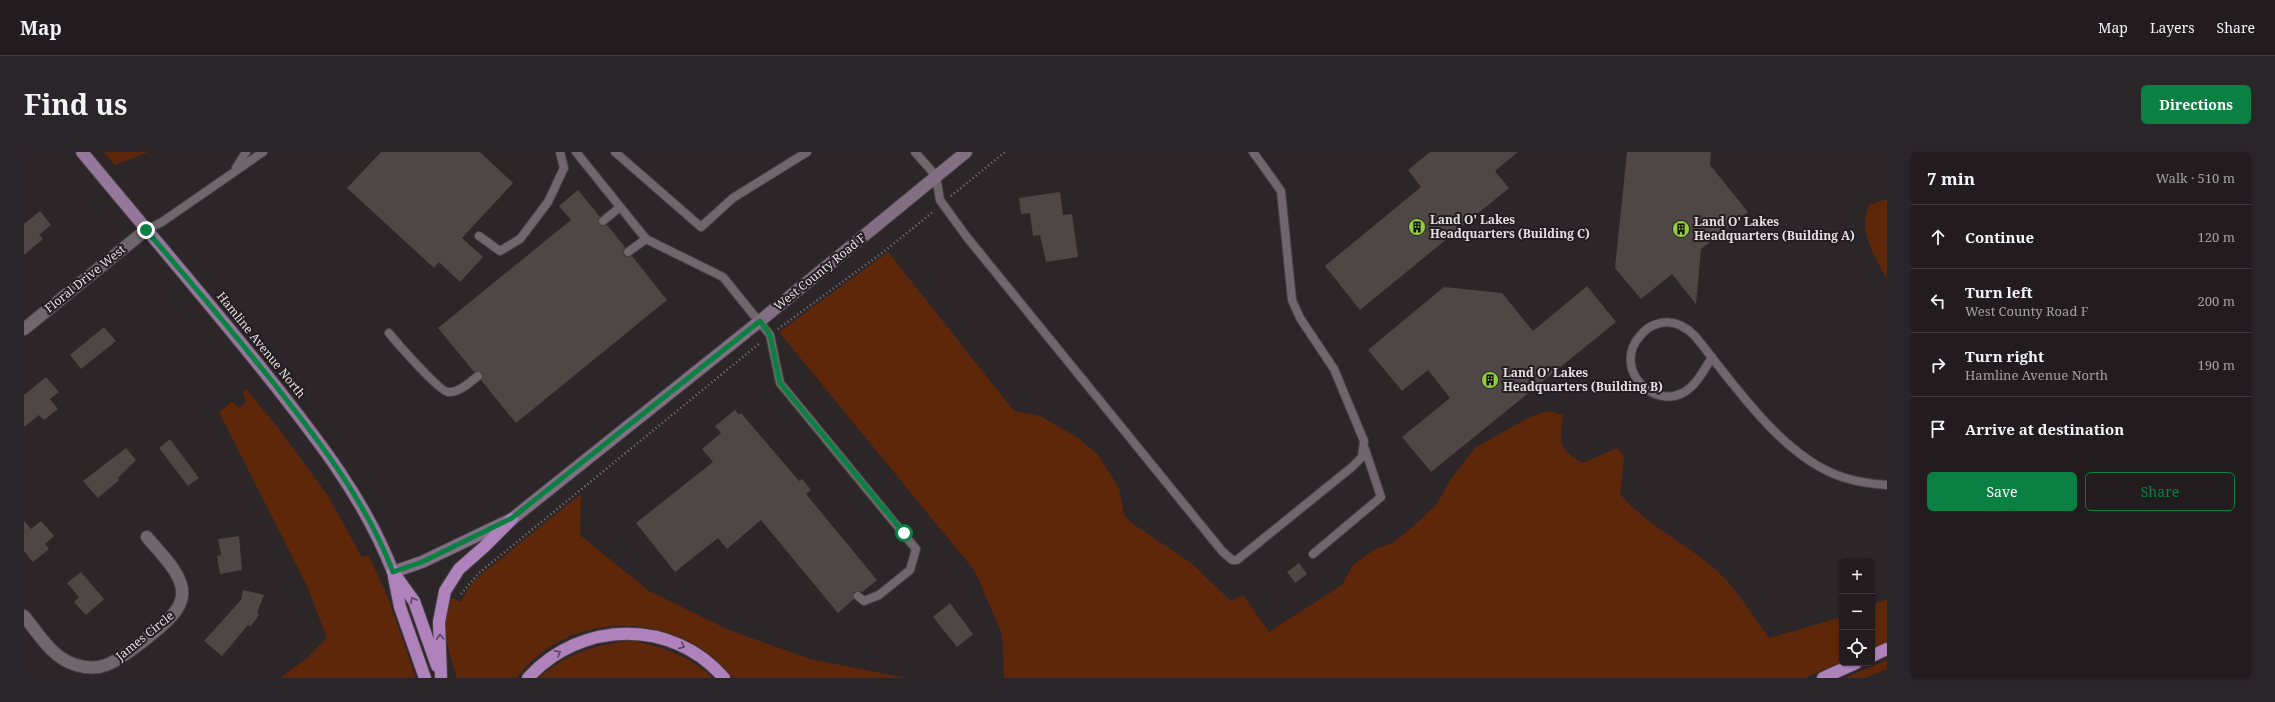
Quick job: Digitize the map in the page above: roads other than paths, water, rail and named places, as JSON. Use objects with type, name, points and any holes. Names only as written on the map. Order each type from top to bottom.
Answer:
[{"type":"highway","points":[[442,677],[439,622],[445,591],[459,569],[484,547],[512,518]]},
{"type":"highway","name":"Hamline Avenue North","points":[[393,572],[414,601],[442,677]]},
{"type":"highway","name":"Hamline Avenue North","points":[[393,572],[400,607],[425,678]]},
{"type":"highway","points":[[528,678],[555,654],[584,640],[610,633],[639,633],[669,640],[695,652],[724,678]]},
{"type":"highway","points":[[1875,655],[1887,649]]},
{"type":"highway","points":[[1823,678],[1849,666]]},
{"type":"main road","name":"Hamline Avenue North","points":[[82,152],[208,302],[330,456],[382,543],[393,572]]},
{"type":"street","name":"West County Road F","points":[[393,572],[422,562],[512,518],[760,321],[966,152]]},
{"type":"street","name":"Floral Drive West","points":[[24,329],[146,230]]},
{"type":"street","name":"James Circle","points":[[24,616],[51,649],[75,665],[93,668],[116,661],[171,618],[178,608],[181,600],[183,590],[178,575],[147,537]]},
{"type":"lane","points":[[233,172],[246,152]]},
{"type":"lane","points":[[146,230],[162,222],[263,152]]},
{"type":"lane","points":[[479,236],[500,251],[520,239],[548,202],[564,168],[560,152]]},
{"type":"lane","points":[[576,152],[646,239],[723,277],[770,335],[780,383],[916,550],[910,570],[879,595],[864,601],[858,596]]},
{"type":"lane","points":[[615,152],[701,227],[733,198],[807,152]]},
{"type":"lane","points":[[915,152],[936,176],[942,204],[1021,306],[1222,551],[1232,560],[1237,560],[1352,466],[1362,457],[1365,449]]},
{"type":"lane","points":[[1253,152],[1281,190],[1292,300],[1300,318],[1334,369],[1362,434],[1365,449],[1381,498],[1313,554]]},
{"type":"lane","points":[[603,221],[620,207]]},
{"type":"lane","points":[[628,252],[646,239]]},
{"type":"lane","points":[[1712,357],[1690,388],[1677,394],[1663,397],[1649,391],[1638,382],[1631,369],[1631,353],[1635,341],[1645,329],[1664,322],[1685,326],[1712,357],[1764,421],[1796,450],[1841,476],[1887,485]]},
{"type":"lane","points":[[389,333],[406,355],[428,373],[440,389],[448,392],[458,390],[478,376]]},
{"type":"place","name":"Land O' Lakes Headquarters (Building C)","points":[[1417,227]]},
{"type":"place","name":"Land O' Lakes Headquarters (Building A)","points":[[1681,229]]},
{"type":"place","name":"Land O' Lakes Headquarters (Building B)","points":[[1490,380]]}]
